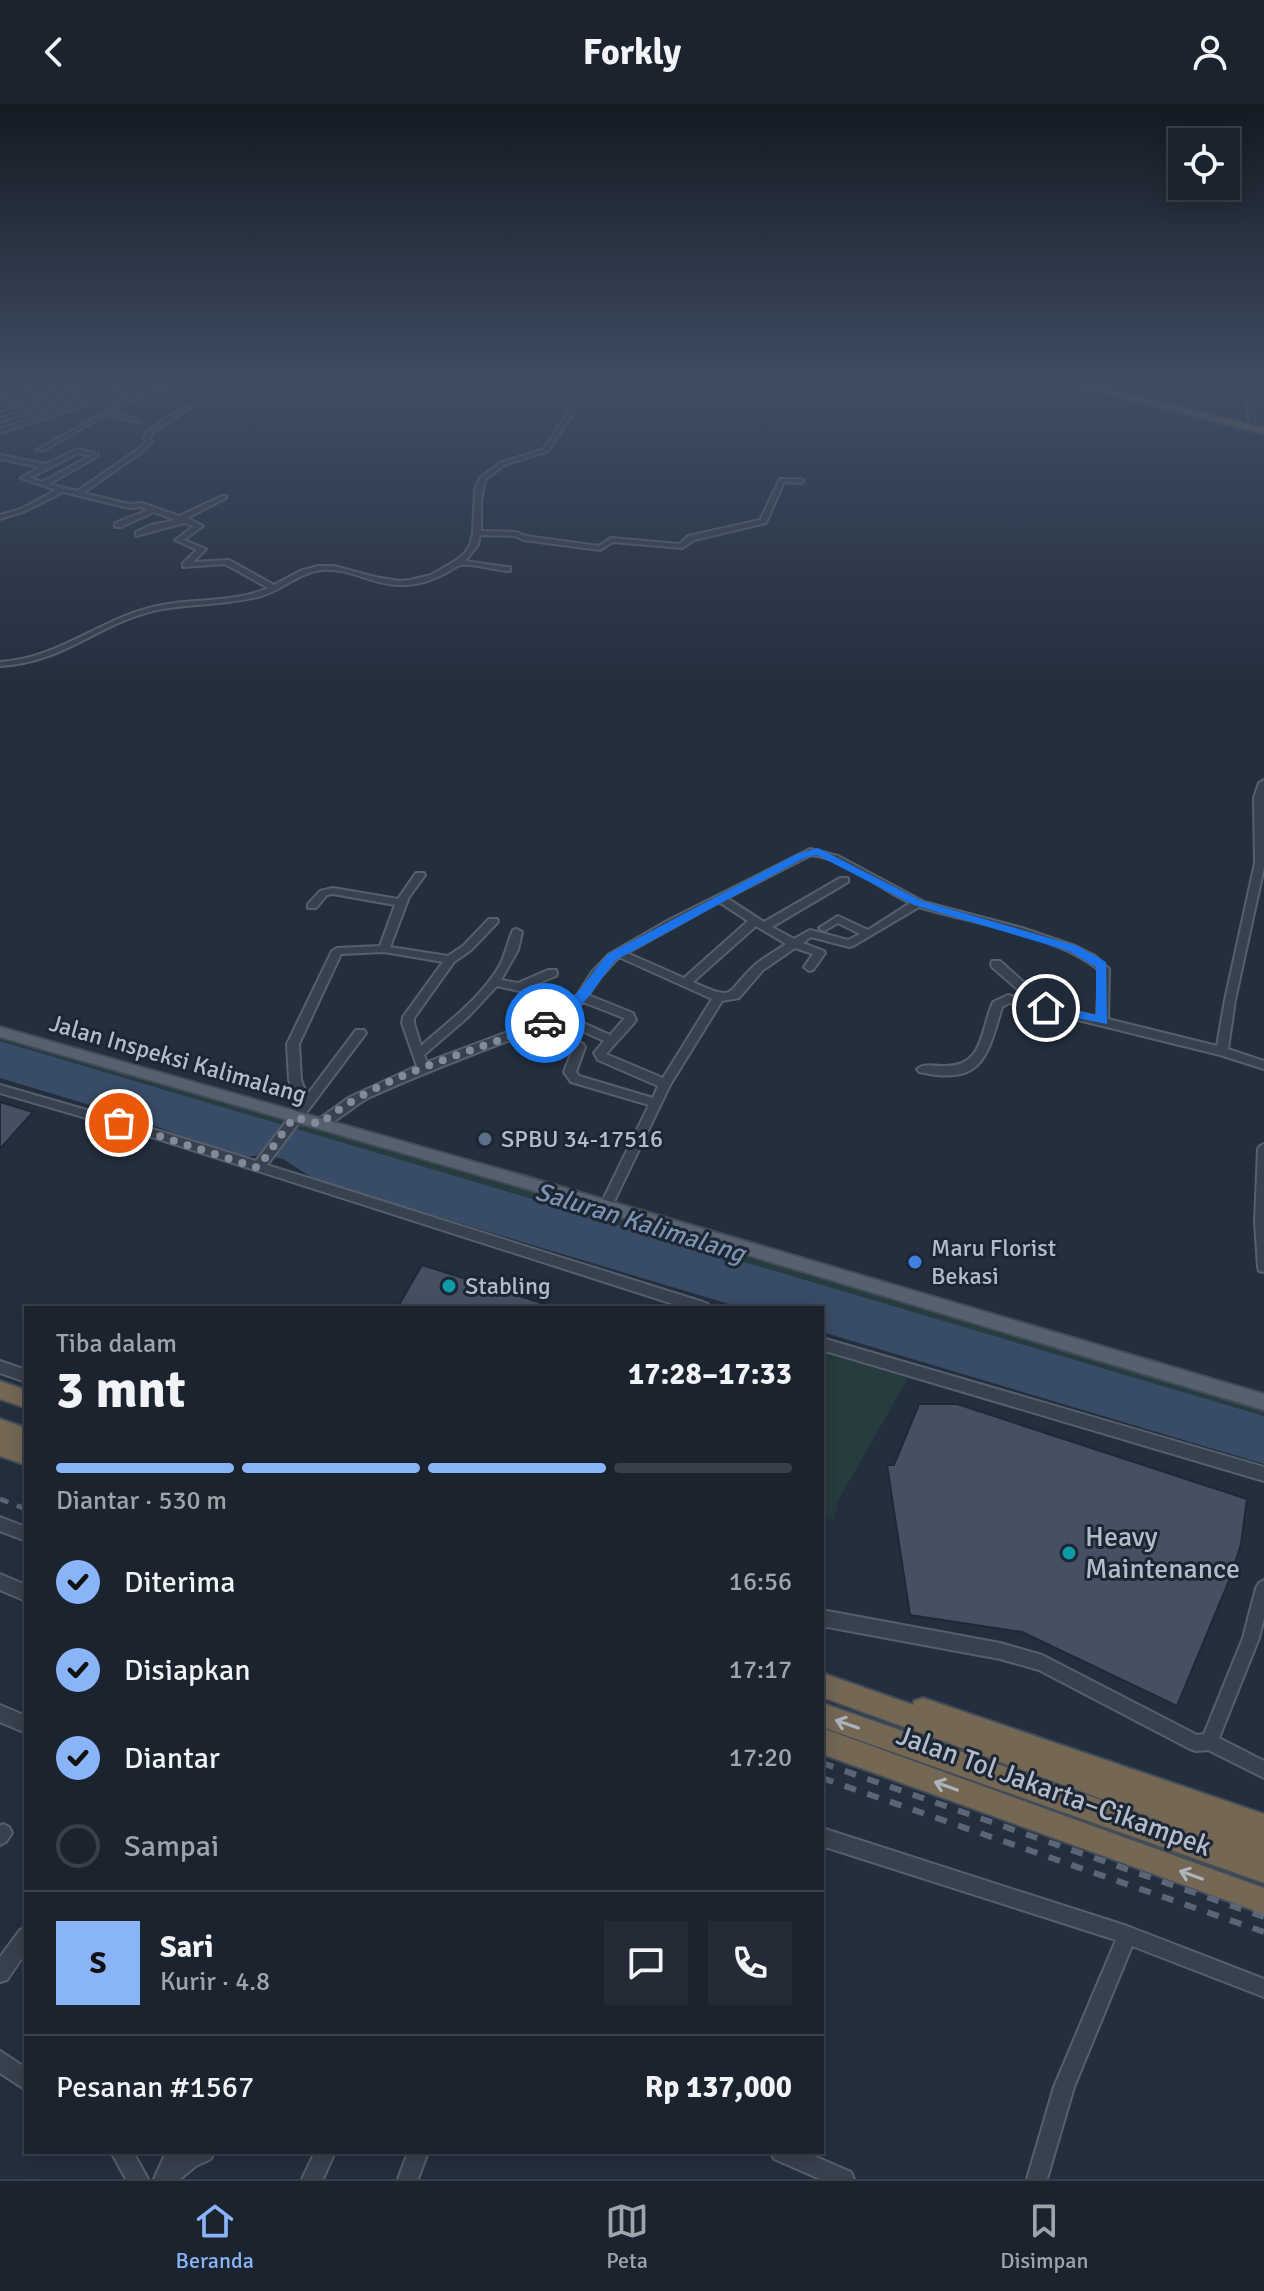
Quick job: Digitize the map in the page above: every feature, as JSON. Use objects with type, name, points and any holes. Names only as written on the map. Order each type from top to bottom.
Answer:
[{"type":"highway","points":[[0,1390],[24,1398]]},
{"type":"highway","points":[[0,1402],[24,1410]]},
{"type":"highway","points":[[0,1429],[24,1437]]},
{"type":"highway","points":[[0,1446],[24,1454]]},
{"type":"highway","name":"Jalan Tol Jakarta–Cikampek","points":[[824,1676],[1264,1827]]},
{"type":"highway","points":[[824,1686],[1264,1845]]},
{"type":"highway","points":[[824,1716],[1264,1870]]},
{"type":"highway","name":"Jalan Tol Jakarta–Cikampek","points":[[824,1742],[1264,1901]]},
{"type":"main road","name":"Jalan Inspeksi Kalimalang","points":[[0,1032],[296,1115],[1262,1402]]},
{"type":"street","points":[[39,483],[129,506],[155,509],[184,519],[199,527],[179,540],[202,549],[186,565],[226,562],[273,588]]},
{"type":"street","points":[[79,493],[94,483]]},
{"type":"street","points":[[0,664],[26,662],[57,653],[139,613],[257,595],[297,575],[325,567],[387,583],[413,584],[459,562],[474,545],[479,533],[478,498],[481,483]]},
{"type":"street","points":[[479,533],[516,534],[524,538],[600,548],[611,540],[682,546],[691,538],[763,521],[781,483]]},
{"type":"street","points":[[0,517],[23,510],[62,490]]},
{"type":"street","points":[[139,534],[184,519],[224,497]]},
{"type":"street","points":[[118,525],[155,509]]},
{"type":"street","points":[[459,562],[507,569]]},
{"type":"street","points":[[1222,1051],[1260,863],[1259,798],[1264,783]]},
{"type":"street","points":[[320,1124],[354,1100],[423,1068],[560,1017],[582,997],[596,975],[619,953],[800,856],[818,852],[918,903],[1073,949],[1102,965],[1102,1021]]},
{"type":"street","points":[[384,949],[401,903],[420,875]]},
{"type":"street","points":[[686,983],[759,924],[844,880]]},
{"type":"street","points":[[312,906],[324,893],[333,891],[401,903]]},
{"type":"street","points":[[721,899],[793,943],[820,953],[809,967]]},
{"type":"street","points":[[619,953],[718,998],[735,995],[759,967],[811,932],[849,944],[918,903]]},
{"type":"street","points":[[824,928],[838,919],[868,934]]},
{"type":"street","points":[[423,1068],[408,1023],[409,1017],[450,960],[467,948],[493,921]]},
{"type":"street","points":[[419,1054],[494,982],[511,955],[517,932]]},
{"type":"street","points":[[296,1115],[293,1044],[334,954],[343,949],[384,949],[450,960]]},
{"type":"street","points":[[996,964],[1046,1008]]},
{"type":"street","points":[[494,982],[519,987],[552,973]]},
{"type":"street","points":[[582,997],[630,1018],[600,1053],[602,1057],[665,1084]]},
{"type":"street","points":[[605,1208],[665,1084],[718,998]]},
{"type":"street","points":[[923,1069],[949,1072],[970,1068],[980,1056],[1001,1001],[1008,999],[1222,1051],[1264,1065]]},
{"type":"street","points":[[560,1017],[612,1040]]},
{"type":"street","points":[[541,1025],[579,1047],[570,1072],[575,1079],[656,1103]]},
{"type":"street","points":[[261,1165],[360,1033]]},
{"type":"street","points":[[0,1089],[261,1165],[697,1306]]},
{"type":"street","points":[[1264,1149],[1264,1267]]},
{"type":"street","points":[[824,1345],[1264,1474]]},
{"type":"street","points":[[0,1367],[24,1375]]},
{"type":"street","points":[[0,1524],[24,1533]]},
{"type":"street","points":[[0,1582],[24,1592]]},
{"type":"street","points":[[1209,1742],[1258,1641],[1264,1590]]},
{"type":"street","points":[[824,1618],[1000,1651],[1042,1663],[1196,1743],[1209,1742],[1264,1770]]},
{"type":"street","points":[[0,1713],[24,1724]]},
{"type":"street","points":[[824,1838],[1127,1935],[1264,1988]]},
{"type":"street","points":[[1037,2179],[1064,2087],[1127,1935]]},
{"type":"street","points":[[2,1965],[24,1938]]},
{"type":"street","points":[[3,2070],[24,2079]]},
{"type":"street","points":[[122,2154],[138,2179]]},
{"type":"street","points":[[163,2179],[176,2154]]},
{"type":"street","points":[[163,2179],[200,2154]]},
{"type":"street","points":[[312,2179],[324,2154]]},
{"type":"street","points":[[408,2179],[417,2154]]},
{"type":"street","points":[[786,2154],[844,2179]]},
{"type":"green space","points":[[0,1032],[1264,1404],[1264,1416],[0,1041]]},
{"type":"green space","points":[[824,1353],[908,1378],[839,1499],[833,1520],[824,1518]]},
{"type":"water","points":[[0,1041],[1264,1416],[1264,1464],[824,1333],[824,1306],[735,1306],[316,1180],[283,1159],[264,1155],[240,1157],[130,1117],[0,1078]]},
{"type":"building","points":[[0,1102],[33,1112],[0,1149]]},
{"type":"building","name":"Stabling","points":[[422,1265],[551,1306],[398,1306]]},
{"type":"building","name":"Heavy Maintenance","points":[[919,1404],[957,1404],[1247,1499],[1241,1544],[1231,1576],[1177,1706],[1022,1632],[910,1615],[887,1465],[894,1465]]},
{"type":"railway","points":[[0,1499],[24,1508]]},
{"type":"railway","points":[[824,1764],[1264,1917]]},
{"type":"railway","points":[[824,1779],[1264,1932]]},
{"type":"way so far","points":[[119,1123],[258,1168],[294,1117],[320,1124],[337,1109],[423,1068],[545,1023]]},
{"type":"place","name":"SPBU 34-17516","points":[[485,1139]]},
{"type":"place","name":"Maru Florist Bekasi","points":[[915,1262]]},
{"type":"place","name":"Stabling","points":[[449,1286]]},
{"type":"place","name":"Heavy Maintenance","points":[[1069,1553]]},
{"type":"route","points":[[545,1023],[560,1017],[582,997],[612,957],[810,852],[828,855],[918,903],[1073,949],[1102,965],[1102,1021],[1046,1008]]},
{"type":"water label","name":"Saluran Kalimalang","points":[[640,1223]]}]
